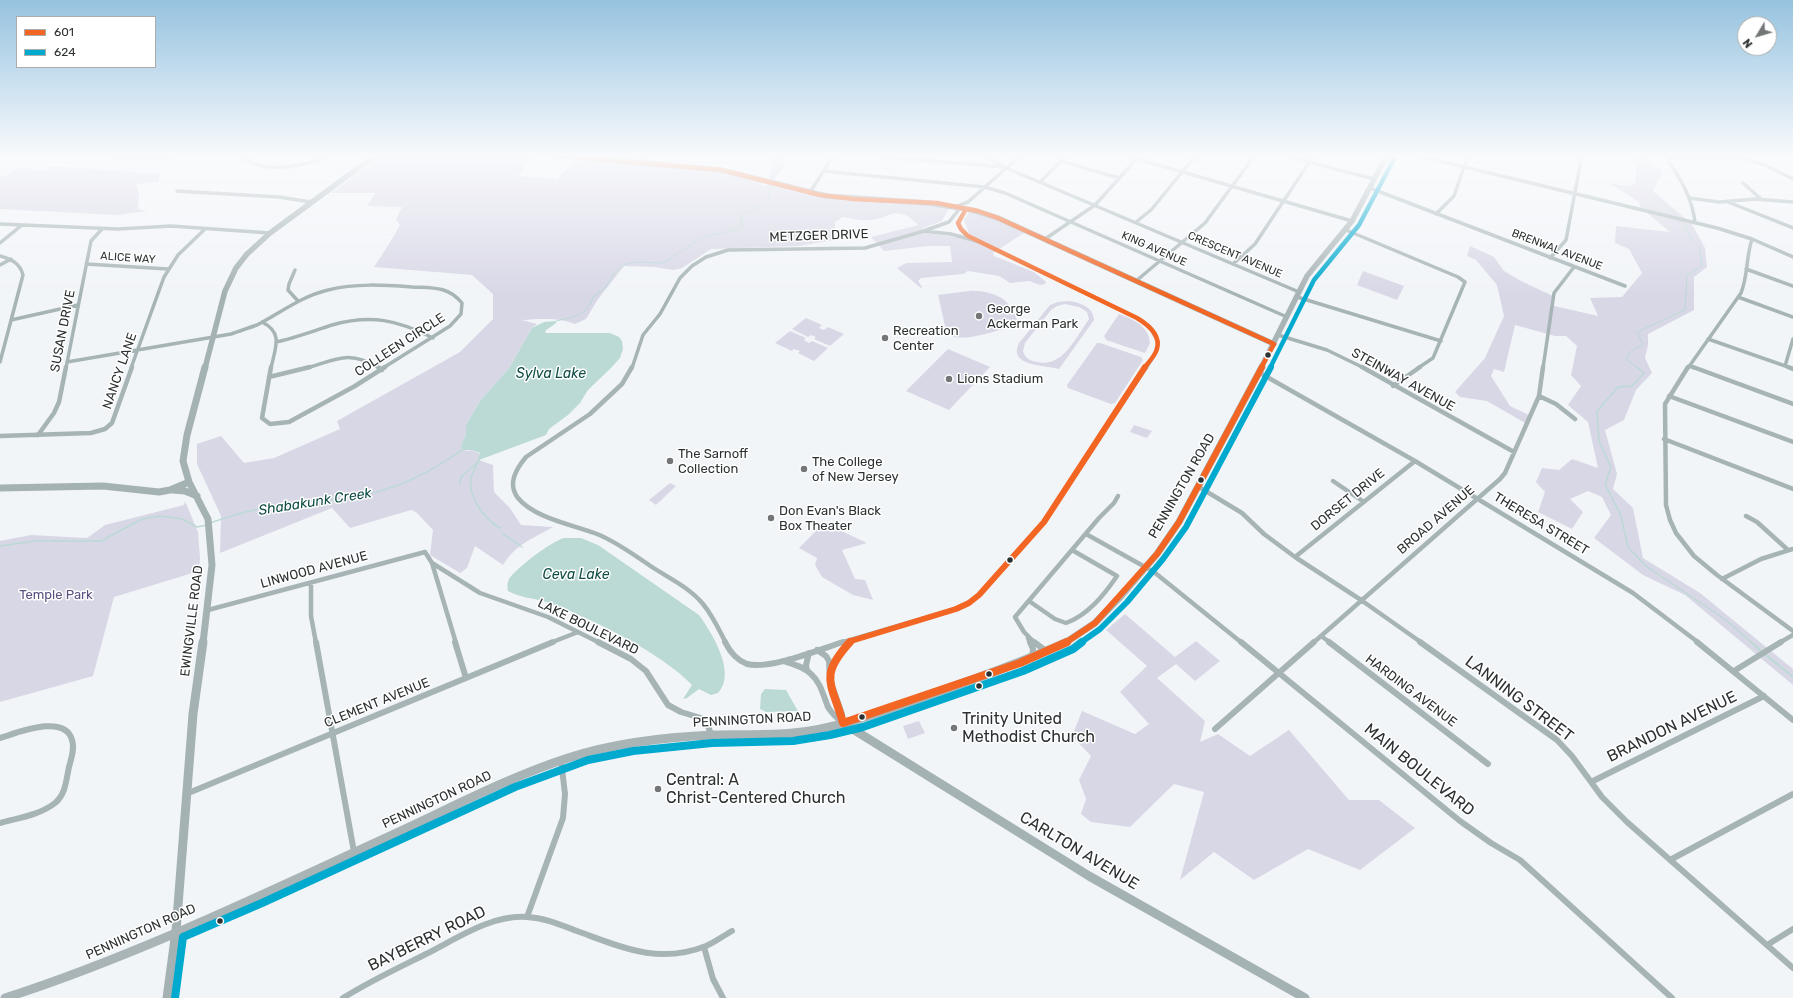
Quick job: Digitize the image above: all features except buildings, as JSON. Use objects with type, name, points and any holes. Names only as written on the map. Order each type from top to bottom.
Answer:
[{"type":"main road","name":"PENNINGTON ROAD","points":[[5,998],[89,969],[354,852],[512,780],[561,760],[586,752],[632,743],[711,735],[792,733],[817,730],[843,723],[1032,658],[1068,642],[1095,623],[1121,596],[1157,554],[1179,522],[1260,373],[1311,270],[1346,230],[1363,202]]},
{"type":"street","name":"EWINGVILLE ROAD","points":[[167,998],[176,931],[193,714],[208,610],[212,565],[208,519],[189,482],[184,466],[183,451],[225,291],[232,275],[247,254],[270,233],[311,202]]},
{"type":"street","points":[[911,202],[963,208],[992,216],[1274,344]]},
{"type":"street","points":[[968,202],[968,206],[963,208],[958,221],[959,229],[972,239]]},
{"type":"street","points":[[924,231],[952,219],[968,202]]},
{"type":"street","name":"KING AVENUE","points":[[1024,202],[1287,317]]},
{"type":"street","name":"CRESCENT AVENUE","points":[[1087,202],[1233,264],[1298,295],[1441,341]]},
{"type":"street","points":[[1044,239],[1098,202]]},
{"type":"street","points":[[1136,222],[1151,210],[1158,202]]},
{"type":"street","points":[[1136,281],[1205,223],[1220,202]]},
{"type":"street","points":[[1233,264],[1256,244],[1284,202],[1352,221]]},
{"type":"street","name":"BRENWAL AVENUE","points":[[1404,202],[1625,286]]},
{"type":"street","points":[[1436,214],[1448,202]]},
{"type":"street","points":[[1550,258],[1566,240],[1573,202]]},
{"type":"street","points":[[1610,202],[1695,222],[1752,239],[1793,257]]},
{"type":"street","points":[[1690,202],[1694,210],[1695,222]]},
{"type":"street","points":[[1722,202],[1731,202]]},
{"type":"street","points":[[1726,202],[1793,228]]},
{"type":"street","points":[[943,233],[945,223]]},
{"type":"street","points":[[0,224],[127,230],[171,226],[270,233]]},
{"type":"street","points":[[0,243],[22,225]]},
{"type":"street","name":"SUSAN DRIVE","points":[[38,435],[57,408],[91,241],[102,229]]},
{"type":"street","name":"NANCY LANE","points":[[0,436],[91,433],[109,426],[114,420],[168,269],[182,250],[205,229]]},
{"type":"street","points":[[950,234],[959,229]]},
{"type":"street","points":[[1346,230],[1460,277],[1465,284],[1431,361],[1393,386]]},
{"type":"street","name":"METZGER DRIVE","points":[[924,231],[943,233],[972,239],[1137,318],[1150,326],[1158,342],[1157,349],[1051,512],[979,595],[969,603],[956,609],[781,661],[759,666],[745,664],[734,657],[710,613],[685,588],[606,538],[554,520],[518,499],[512,486],[515,471],[525,458],[580,423],[623,383],[632,370],[644,334],[662,311],[675,284],[686,271],[711,254],[724,250],[865,248],[924,231]]},
{"type":"street","points":[[1752,239],[1748,248],[1744,286],[1738,298],[1669,396],[1664,410],[1666,505],[1669,520],[1688,549],[1722,579],[1793,631]]},
{"type":"street","points":[[0,256],[19,265],[23,275],[0,362]]},
{"type":"street","points":[[0,265],[11,260]]},
{"type":"street","name":"ALICE WAY","points":[[86,264],[168,269]]},
{"type":"street","name":"BROAD AVENUE","points":[[1215,729],[1505,473],[1539,396],[1554,293],[1574,267]]},
{"type":"street","points":[[1746,268],[1793,286]]},
{"type":"street","points":[[295,270],[288,289],[290,294],[298,301]]},
{"type":"street","name":"COLLEEN CIRCLE","points":[[67,362],[240,331],[262,322],[298,301],[327,290],[362,284],[446,290],[455,294],[460,300],[462,310],[455,322],[433,338],[382,370],[293,421],[279,424],[266,422],[262,418],[276,342]]},
{"type":"street","points":[[1738,298],[1793,317]]},
{"type":"street","points":[[11,320],[78,305]]},
{"type":"street","points":[[262,322],[275,330],[276,342],[295,339],[334,324],[363,320],[383,320],[400,323],[433,338]]},
{"type":"street","name":"STEINWAY AVENUE","points":[[1278,335],[1334,352],[1514,452]]},
{"type":"street","points":[[1708,339],[1793,369]]},
{"type":"street","points":[[1785,366],[1793,339]]},
{"type":"street","points":[[269,378],[295,372],[337,358],[350,357],[366,360],[382,370]]},
{"type":"street","points":[[1689,366],[1793,404]]},
{"type":"street","name":"THERESA STREET","points":[[1260,373],[1478,498],[1646,602],[1734,671],[1793,720]]},
{"type":"street","points":[[1539,396],[1556,404],[1575,419]]},
{"type":"street","points":[[1669,396],[1793,442]]},
{"type":"street","points":[[1664,439],[1793,489]]},
{"type":"street","name":"DORSET DRIVE","points":[[1295,557],[1415,461]]},
{"type":"street","points":[[1333,481],[1364,502]]},
{"type":"street","points":[[0,488],[103,486],[159,492],[170,490],[189,482]]},
{"type":"street","name":"LANNING STREET","points":[[1199,487],[1242,513],[1264,534],[1295,557],[1361,600],[1557,740],[1572,756],[1614,810],[1793,968]]},
{"type":"street","points":[[170,490],[185,491],[197,496]]},
{"type":"street","points":[[1032,658],[1032,649],[1027,636],[1015,617],[1114,503],[1118,496]]},
{"type":"street","points":[[1746,516],[1761,526],[1790,550]]},
{"type":"street","name":"MAIN BOULEVARD","points":[[1086,534],[1146,566],[1460,821],[1533,870],[1672,998]]},
{"type":"street","points":[[1029,601],[1055,619],[1066,623],[1081,614],[1111,585],[1117,576],[1072,550]]},
{"type":"street","points":[[1722,579],[1761,559],[1790,550]]},
{"type":"street","name":"LINWOOD AVENUE","points":[[208,610],[425,552],[432,563]]},
{"type":"street","points":[[432,563],[466,678]]},
{"type":"street","name":"LAKE BOULEVARD","points":[[432,563],[480,593],[505,603],[532,611],[631,659],[640,665],[651,677],[668,705],[681,712],[701,718],[707,722],[711,735]]},
{"type":"street","points":[[311,583],[311,616],[354,852]]},
{"type":"street","name":"CLEMENT AVENUE","points":[[186,794],[578,632]]},
{"type":"street","points":[[1734,671],[1793,635]]},
{"type":"street","points":[[1027,636],[1038,646],[1048,652]]},
{"type":"street","name":"HARDING AVENUE","points":[[1321,636],[1488,764]]},
{"type":"street","points":[[830,668],[851,640]]},
{"type":"street","points":[[817,650],[826,656],[830,668],[832,685],[843,723]]},
{"type":"street","points":[[807,670],[806,665],[809,653]]},
{"type":"street","points":[[781,661],[794,664],[807,670],[820,682],[834,717],[843,723]]},
{"type":"street","name":"BRANDON AVENUE","points":[[1591,782],[1764,696]]},
{"type":"street","name":"CARLTON AVENUE","points":[[843,723],[1070,864],[1305,998]]},
{"type":"street","points":[[0,738],[38,727],[55,726],[67,730],[73,746],[66,787],[61,797],[42,810],[0,823]]},
{"type":"street","points":[[527,917],[562,818],[565,794],[561,760]]},
{"type":"street","points":[[1670,860],[1793,794]]},
{"type":"street","name":"BAYBERRY ROAD","points":[[343,998],[365,984],[482,926],[509,918],[527,917],[550,921],[632,951],[646,954],[687,951],[704,947],[732,931]]},
{"type":"street","points":[[1767,945],[1793,929]]},
{"type":"street","points":[[704,947],[713,979],[723,998]]},
{"type":"green space","points":[[0,202],[138,202],[138,209],[147,211],[117,215],[0,209]]},
{"type":"green space","points":[[370,202],[907,202],[951,205],[942,221],[923,228],[927,233],[971,239],[964,220],[971,209],[1027,231],[993,253],[994,256],[1034,272],[1046,282],[1045,284],[1040,285],[1029,281],[1010,283],[999,276],[968,271],[963,274],[921,278],[918,281],[922,287],[921,288],[897,268],[906,263],[952,262],[950,246],[928,246],[884,251],[871,237],[918,225],[910,218],[898,213],[868,220],[843,217],[835,222],[835,240],[798,246],[711,249],[682,268],[673,270],[654,267],[624,266],[598,299],[586,319],[575,324],[556,319],[522,320],[537,324],[532,328],[509,368],[480,401],[466,425],[466,434],[461,446],[466,451],[472,450],[480,454],[479,460],[493,465],[494,492],[510,508],[521,525],[553,527],[519,547],[503,565],[475,546],[467,568],[460,573],[430,555],[433,530],[416,512],[411,510],[350,528],[332,508],[220,553],[221,516],[197,464],[197,444],[221,436],[244,463],[274,458],[340,429],[337,421],[460,352],[493,319],[493,294],[472,275],[374,267],[400,225],[396,220],[402,207],[367,206]]},
{"type":"green space","points":[[1639,202],[1665,202],[1692,224],[1705,248],[1707,267],[1694,277],[1694,310],[1648,334],[1648,345],[1645,358],[1652,373],[1636,390],[1624,420],[1605,430],[1617,474],[1613,489],[1633,508],[1643,558],[1700,593],[1793,669],[1793,685],[1685,595],[1643,575],[1594,538],[1611,515],[1602,497],[1588,491],[1570,499],[1583,512],[1572,529],[1538,512],[1545,492],[1536,482],[1542,468],[1559,470],[1572,459],[1598,468],[1588,422],[1568,405],[1581,386],[1571,375],[1577,346],[1566,336],[1555,336],[1515,325],[1504,372],[1494,369],[1491,376],[1510,406],[1531,416],[1527,424],[1487,401],[1460,397],[1455,392],[1485,358],[1504,316],[1497,285],[1476,260],[1467,256],[1470,246],[1494,257],[1504,271],[1553,296],[1550,305],[1598,316],[1590,298],[1622,297],[1642,273],[1629,249],[1615,243],[1616,226],[1670,232],[1640,207]]},
{"type":"green space","points":[[1363,271],[1404,286],[1397,300],[1357,285]]},
{"type":"green space","name":"George Ackerman Park","points":[[969,291],[985,292],[1001,298],[1010,306],[1019,324],[976,336],[951,336],[945,326],[938,295]]},
{"type":"green space","points":[[1068,301],[1085,306],[1093,315],[1094,320],[1059,369],[1030,364],[1023,361],[1018,357],[1017,351],[1019,343],[1050,305]],"holes":[[[1065,304],[1079,307],[1087,312],[1089,319],[1067,351],[1054,361],[1046,363],[1034,362],[1026,357],[1023,351],[1025,343],[1051,310],[1057,306]]]},
{"type":"green space","points":[[1119,314],[1135,321],[1147,332],[1150,343],[1145,353],[1106,340],[1104,336]]},
{"type":"green space","points":[[806,318],[822,325],[819,328],[824,330],[828,327],[844,334],[830,346],[814,339],[816,337],[811,335],[808,337],[792,329]]},
{"type":"green space","points":[[790,331],[806,338],[804,340],[809,343],[812,341],[828,348],[814,361],[798,353],[800,351],[794,349],[792,351],[775,343]]},
{"type":"green space","points":[[1097,343],[1141,357],[1143,360],[1115,403],[1111,404],[1068,388],[1067,385]]},
{"type":"green space","name":"Lions Stadium","points":[[948,349],[990,367],[949,410],[906,391]]},
{"type":"green space","points":[[1134,425],[1152,431],[1147,438],[1130,432]]},
{"type":"green space","points":[[670,483],[676,486],[656,505],[649,500]]},
{"type":"green space","name":"Temple Park","points":[[185,501],[198,532],[200,558],[199,571],[114,597],[93,676],[0,702],[0,541],[31,535],[87,538],[105,525],[184,505]]},
{"type":"green space","points":[[824,523],[867,543],[842,550],[855,579],[865,580],[873,600],[853,595],[822,577],[815,565],[817,558],[799,548]]},
{"type":"green space","points":[[1125,614],[1175,657],[1196,641],[1220,661],[1195,681],[1176,664],[1157,678],[1205,721],[1200,742],[1218,734],[1250,756],[1289,730],[1349,800],[1379,800],[1415,828],[1360,870],[1308,849],[1254,880],[1214,852],[1180,880],[1204,792],[1174,784],[1130,827],[1091,822],[1081,814],[1086,799],[1079,780],[1091,756],[1072,736],[1082,711],[1135,734],[1149,724],[1120,692],[1147,666],[1106,630]]},
{"type":"green space","points":[[919,721],[925,733],[908,739],[903,726]]},
{"type":"water","name":"Sylva Lake","points":[[556,321],[556,323],[545,331],[546,333],[610,333],[619,337],[622,341],[623,349],[620,358],[588,390],[580,403],[568,415],[549,429],[546,435],[479,460],[480,453],[472,450],[462,450],[461,446],[466,434],[466,425],[480,401],[509,368],[532,328],[544,322]]},
{"type":"water","name":"Ceva Lake","points":[[564,538],[581,538],[598,545],[699,615],[716,642],[724,664],[725,675],[723,685],[718,693],[711,695],[699,689],[687,698],[683,699],[692,685],[662,660],[643,648],[582,616],[563,608],[508,591],[507,585],[509,579],[519,568],[543,549]]},
{"type":"water","points":[[765,689],[786,690],[798,711],[766,712],[760,709],[761,694]]},
{"type":"waterway","points":[[556,321],[573,317],[584,312],[591,303],[593,297],[605,288],[614,273],[626,264],[637,262],[663,263],[703,237],[738,229],[742,226],[741,217],[743,214],[766,202]]},
{"type":"waterway","points":[[1658,202],[1673,211],[1676,217]]},
{"type":"waterway","points":[[1638,368],[1627,360],[1629,353],[1643,344],[1637,332],[1685,310],[1687,275],[1702,266],[1699,246],[1690,237],[1685,224],[1678,220]]},
{"type":"waterway","points":[[1637,367],[1644,373],[1632,386],[1618,387],[1597,411],[1599,441],[1611,467],[1605,484],[1621,516],[1628,547],[1646,566],[1726,620],[1752,643]]},
{"type":"waterway","name":"Shabakunk Creek","points":[[210,523],[265,507],[345,498],[374,493],[413,479],[462,450]]},
{"type":"waterway","points":[[479,460],[471,478],[472,493],[478,507],[488,519],[500,528]]},
{"type":"waterway","points":[[460,484],[461,477],[477,463]]},
{"type":"waterway","name":"Shabakunk Creek","points":[[0,546],[35,541],[101,541],[142,519],[160,516],[182,519],[197,527],[207,525]]},
{"type":"waterway","points":[[503,534],[522,547]]},
{"type":"waterway","points":[[1751,642],[1762,652]]},
{"type":"waterway","points":[[1765,654],[1793,677]]},
{"type":"transit line","name":"601","points":[[907,202],[937,203],[978,211],[998,218],[1274,344],[1179,522],[1157,554],[1095,623],[1068,642],[1020,663],[843,723],[830,680],[830,672],[840,653],[851,641],[956,609],[969,603],[979,595],[1044,522],[1157,349],[1155,334],[1149,327],[1137,318],[968,236],[961,229],[958,223],[966,209]]},
{"type":"transit line","name":"624","points":[[175,998],[183,937],[262,903],[515,787],[588,760],[633,751],[712,743],[793,741],[830,735],[863,727],[1023,671],[1073,649],[1100,629],[1127,602],[1163,559],[1186,527],[1277,356],[1314,280],[1359,225],[1371,202]]},
{"type":"place","name":"George Ackerman Park","points":[[979,316]]},
{"type":"place","name":"Recreation Center","points":[[885,338]]},
{"type":"place","name":"Lions Stadium","points":[[949,379]]},
{"type":"place","name":"The Sarnoff Collection","points":[[670,461]]},
{"type":"place","name":"The College of New Jersey","points":[[804,469]]},
{"type":"place","name":"Don Evan's Black Box Theater","points":[[771,518]]},
{"type":"place","name":"Trinity United Methodist Church","points":[[954,728]]},
{"type":"place","name":"Central: A Christ-Centered Church","points":[[658,789]]}]
